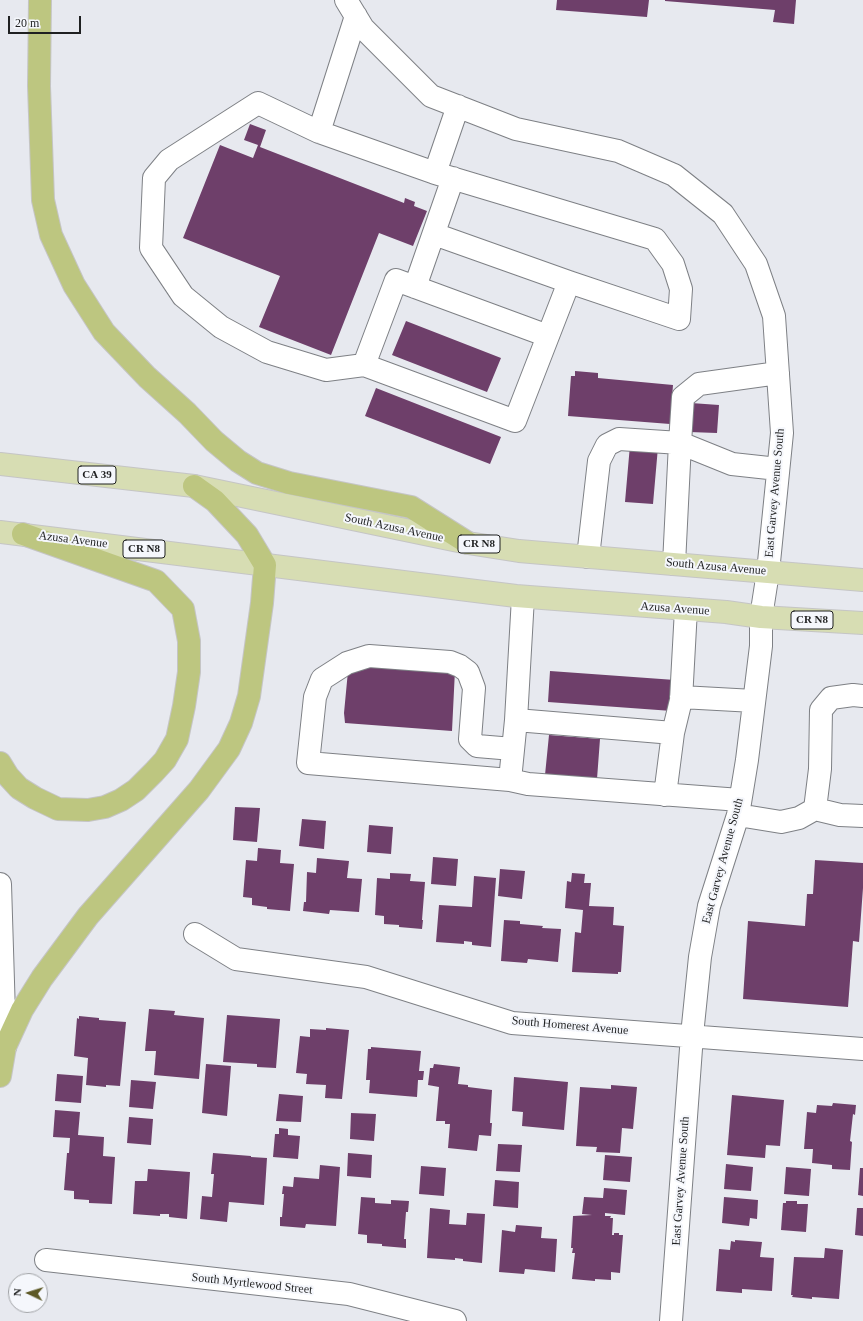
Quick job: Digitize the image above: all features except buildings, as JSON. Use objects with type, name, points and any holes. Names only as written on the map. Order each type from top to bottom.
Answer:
[{"type":"highway","points":[[40,0],[39,86],[43,200],[52,235],[74,285],[104,332],[147,377],[214,441],[238,461],[257,473],[289,483],[411,508],[468,543]]},
{"type":"highway","points":[[0,1076],[5,1047],[22,1010],[42,978],[83,922],[190,801],[229,749],[241,723],[248,696],[262,604],[265,565],[248,536],[215,501],[194,486]]},
{"type":"highway","points":[[0,763],[18,788],[35,798],[58,808],[88,810],[105,807],[121,800],[136,790],[154,772],[165,760],[177,739],[189,672],[189,641],[183,609],[156,581],[23,534]]},
{"type":"main road","name":"South Azusa Avenue","points":[[0,464],[194,486],[468,543],[519,551],[863,580]]},
{"type":"main road","name":"Azusa Avenue","points":[[0,532],[523,597],[726,612],[761,617]]},
{"type":"main road","name":"CR N8","points":[[761,617],[863,623]]},
{"type":"street","name":"East Garvey Avenue South","points":[[351,8],[364,28],[431,96],[516,129],[618,151],[674,175],[723,214],[756,264],[774,316],[782,433],[768,572],[761,617],[761,646],[748,760],[739,808],[709,906],[700,957],[692,1035],[671,1321]]},
{"type":"street","points":[[319,132],[351,8]]},
{"type":"street","points":[[434,234],[679,319],[681,289],[673,264],[655,239],[444,176],[319,132],[258,103],[169,160],[154,178],[152,248],[183,296],[221,327],[267,352],[326,370],[364,365],[515,421],[569,282]]},
{"type":"street","points":[[415,287],[434,234],[458,106]]},
{"type":"street","points":[[364,365],[396,280],[548,336]]},
{"type":"street","points":[[674,564],[683,397],[699,384],[778,373]]},
{"type":"street","points":[[588,556],[599,461],[607,445],[620,439],[680,443],[732,464],[778,469]]},
{"type":"street","points":[[510,780],[516,720],[523,597]]},
{"type":"street","points":[[665,795],[672,732],[681,697],[686,609]]},
{"type":"street","points":[[513,749],[478,746],[470,739],[474,688],[468,672],[460,666],[450,662],[369,656],[347,663],[322,679],[315,697],[308,763],[510,780],[528,784],[665,795],[739,808],[781,822],[799,818],[815,810],[840,815],[863,816]]},
{"type":"street","points":[[815,810],[820,769],[821,710],[831,698],[853,695],[863,696]]},
{"type":"street","points":[[681,697],[754,701]]},
{"type":"street","points":[[516,720],[672,732]]},
{"type":"street","points":[[0,884],[5,1047]]},
{"type":"street","name":"South Homerest Avenue","points":[[196,934],[236,959],[366,977],[512,1023],[692,1035],[863,1049]]},
{"type":"street","name":"South Myrtlewood Street","points":[[46,1260],[349,1294],[455,1321]]}]
